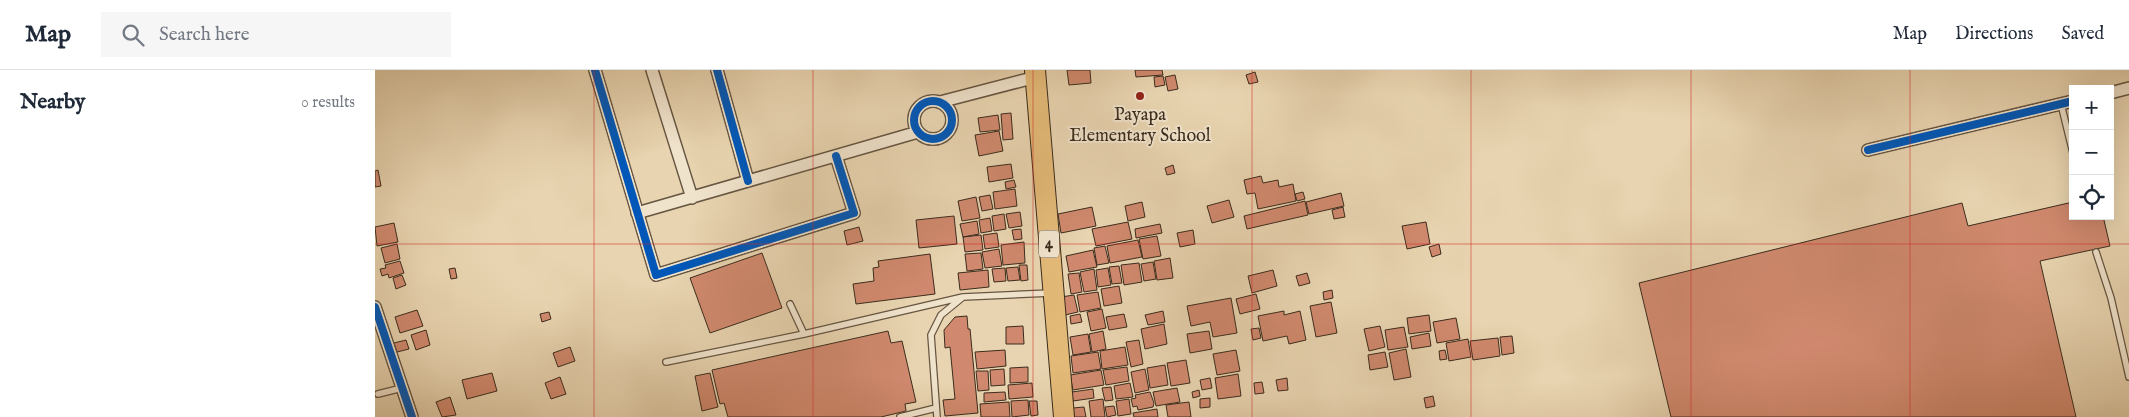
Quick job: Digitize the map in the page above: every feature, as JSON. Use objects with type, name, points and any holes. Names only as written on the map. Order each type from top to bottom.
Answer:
[{"type":"highway","name":"4","points":[[1035,74],[1064,417]]},
{"type":"street","points":[[595,70],[656,275],[854,213],[836,156]]},
{"type":"street","points":[[652,70],[691,198]]},
{"type":"street","points":[[717,70],[748,181]]},
{"type":"street","points":[[940,102],[950,111],[953,117],[950,130],[946,135],[933,140],[918,132],[914,125],[918,108],[928,102],[940,102],[1035,74]]},
{"type":"street","points":[[2114,92],[2129,88]]},
{"type":"street","points":[[1867,150],[2067,103]]},
{"type":"street","points":[[637,213],[918,132]]},
{"type":"street","points":[[375,307],[412,417]]},
{"type":"lane","points":[[2067,103],[2070,130]]},
{"type":"lane","points":[[2096,252],[2111,298],[2129,377]]},
{"type":"lane","points":[[666,362],[804,334],[963,297],[1053,293]]},
{"type":"lane","points":[[937,417],[931,335],[941,315],[963,297]]},
{"type":"lane","points":[[789,304],[804,334]]},
{"type":"lane","points":[[378,394],[402,388]]},
{"type":"lane","points":[[899,417],[935,408]]},
{"type":"building","points":[[1067,70],[1090,70],[1091,83],[1069,85]]},
{"type":"building","points":[[1135,70],[1162,70],[1163,75],[1136,77]]},
{"type":"building","points":[[1255,72],[1258,82],[1249,84],[1246,75]]},
{"type":"building","points":[[1175,75],[1178,89],[1168,91],[1165,77]]},
{"type":"building","points":[[1163,76],[1165,85],[1155,87],[1154,77]]},
{"type":"building","points":[[1011,113],[1013,139],[1003,140],[1001,114]]},
{"type":"building","points":[[998,115],[1000,130],[980,132],[978,118]]},
{"type":"building","points":[[999,131],[1003,151],[979,156],[975,135]]},
{"type":"building","points":[[1011,164],[1013,178],[989,182],[987,167]]},
{"type":"building","points":[[1173,165],[1175,173],[1167,175],[1165,168]]},
{"type":"building","points":[[378,170],[381,186],[375,187],[375,171]]},
{"type":"building","points":[[1261,176],[1263,183],[1278,180],[1279,187],[1293,184],[1296,201],[1258,209],[1255,193],[1247,194],[1244,180]]},
{"type":"building","points":[[1014,180],[1016,187],[1006,189],[1005,182]]},
{"type":"building","points":[[1015,189],[1017,206],[995,209],[993,192]]},
{"type":"building","points":[[1303,192],[1305,199],[1297,201],[1295,194]]},
{"type":"building","points":[[1341,193],[1344,206],[1309,214],[1306,202]]},
{"type":"building","points":[[990,195],[993,209],[982,211],[979,197]]},
{"type":"building","points":[[976,197],[980,218],[962,221],[958,201]]},
{"type":"building","points":[[1229,200],[1234,217],[1212,223],[1207,206]]},
{"type":"building","points":[[1305,201],[1308,215],[1247,229],[1244,216]]},
{"type":"building","points":[[1142,202],[1145,217],[1128,221],[1125,206]]},
{"type":"building","points":[[1962,203],[1968,226],[2069,203],[2069,220],[2104,220],[2110,246],[2040,261],[2076,417],[1671,417],[1639,283]]},
{"type":"building","points":[[1092,207],[1096,226],[1061,233],[1058,214]]},
{"type":"building","points":[[1343,207],[1345,217],[1334,219],[1332,210]]},
{"type":"building","points":[[1020,212],[1022,226],[1009,228],[1006,214]]},
{"type":"building","points":[[1004,214],[1006,229],[994,231],[992,216]]},
{"type":"building","points":[[954,216],[957,244],[919,248],[916,220]]},
{"type":"building","points":[[990,218],[992,231],[981,233],[979,220]]},
{"type":"building","points":[[977,221],[979,234],[963,237],[960,224]]},
{"type":"building","points":[[1128,222],[1132,239],[1096,246],[1092,229]]},
{"type":"building","points":[[1426,222],[1430,244],[1407,249],[1402,226]]},
{"type":"building","points":[[394,223],[398,242],[377,246],[375,227]]},
{"type":"building","points":[[1160,224],[1162,233],[1136,238],[1135,229]]},
{"type":"building","points":[[859,227],[863,241],[847,245],[844,231]]},
{"type":"building","points":[[1021,229],[1022,239],[1014,240],[1012,230]]},
{"type":"building","points":[[1193,230],[1195,244],[1180,247],[1177,233]]},
{"type":"building","points":[[997,233],[999,247],[985,249],[983,235]]},
{"type":"building","points":[[981,235],[983,250],[965,252],[963,237]]},
{"type":"building","points":[[1157,236],[1161,256],[1143,259],[1139,239]]},
{"type":"building","points":[[1138,240],[1142,257],[1110,263],[1107,246]]},
{"type":"building","points":[[1024,242],[1025,263],[1003,265],[1001,245]]},
{"type":"building","points":[[397,244],[400,259],[385,263],[381,248]]},
{"type":"building","points":[[1439,244],[1441,254],[1432,257],[1429,247]]},
{"type":"building","points":[[1105,246],[1109,263],[1097,265],[1094,248]]},
{"type":"building","points":[[999,249],[1002,266],[985,268],[982,252]]},
{"type":"building","points":[[1093,250],[1097,267],[1069,272],[1066,256]]},
{"type":"building","points":[[762,253],[782,308],[710,333],[690,278]]},
{"type":"building","points":[[981,253],[983,269],[967,271],[965,254]]},
{"type":"building","points":[[930,254],[935,294],[856,304],[853,284],[874,281],[873,268],[879,267],[878,261]]},
{"type":"building","points":[[1170,258],[1173,278],[1157,280],[1154,261]]},
{"type":"building","points":[[400,261],[404,273],[389,278],[388,274],[382,276],[380,269],[386,268],[385,265]]},
{"type":"building","points":[[1153,262],[1156,279],[1144,281],[1141,264]]},
{"type":"building","points":[[1139,263],[1142,282],[1124,285],[1121,265]]},
{"type":"building","points":[[1019,265],[1027,265],[1028,280],[1021,281]]},
{"type":"building","points":[[1119,266],[1122,283],[1112,284],[1109,267]]},
{"type":"building","points":[[1018,267],[1020,280],[1008,281],[1006,268]]},
{"type":"building","points":[[455,268],[457,278],[451,279],[449,269]]},
{"type":"building","points":[[1005,268],[1006,281],[994,282],[992,269]]},
{"type":"building","points":[[1108,268],[1111,285],[1098,287],[1096,270]]},
{"type":"building","points":[[1094,269],[1097,290],[1084,292],[1080,272]]},
{"type":"building","points":[[988,270],[989,287],[960,290],[958,273]]},
{"type":"building","points":[[1273,270],[1277,286],[1252,293],[1248,276]]},
{"type":"building","points":[[1079,273],[1082,292],[1071,294],[1068,274]]},
{"type":"building","points":[[1307,273],[1310,283],[1299,286],[1296,276]]},
{"type":"building","points":[[402,275],[406,285],[396,289],[393,278]]},
{"type":"building","points":[[1119,286],[1122,303],[1104,306],[1101,289]]},
{"type":"building","points":[[1332,290],[1333,298],[1324,300],[1323,292]]},
{"type":"building","points":[[1098,292],[1101,308],[1080,312],[1077,295]]},
{"type":"building","points":[[1256,294],[1260,309],[1240,314],[1236,299]]},
{"type":"building","points":[[1074,295],[1078,312],[1065,315],[1061,297]]},
{"type":"building","points":[[1231,298],[1237,333],[1213,337],[1210,322],[1191,326],[1187,306]]},
{"type":"building","points":[[1331,302],[1337,333],[1316,337],[1310,306]]},
{"type":"building","points":[[1102,309],[1106,328],[1091,331],[1087,312]]},
{"type":"building","points":[[417,310],[423,326],[400,333],[395,317]]},
{"type":"building","points":[[1163,311],[1165,322],[1148,325],[1145,315]]},
{"type":"building","points":[[1284,311],[1284,315],[1300,311],[1306,340],[1289,344],[1287,336],[1263,341],[1258,316]]},
{"type":"building","points":[[549,312],[551,319],[542,322],[540,314]]},
{"type":"building","points":[[1080,314],[1082,322],[1071,324],[1070,316]]},
{"type":"building","points":[[1124,314],[1127,327],[1109,330],[1106,317]]},
{"type":"building","points":[[1429,315],[1431,331],[1409,334],[1407,318]]},
{"type":"building","points":[[967,316],[968,329],[970,329],[978,413],[945,416],[943,400],[955,399],[950,347],[945,348],[944,330],[955,317]]},
{"type":"building","points":[[1456,318],[1460,339],[1437,343],[1433,322]]},
{"type":"building","points":[[1164,324],[1167,344],[1145,349],[1141,329]]},
{"type":"building","points":[[1023,326],[1024,344],[1006,344],[1006,327]]},
{"type":"building","points":[[1380,326],[1385,347],[1369,351],[1364,329]]},
{"type":"building","points":[[1404,327],[1408,347],[1388,350],[1385,330]]},
{"type":"building","points":[[1259,328],[1261,338],[1253,340],[1251,329]]},
{"type":"building","points":[[426,330],[430,345],[416,350],[411,335]]},
{"type":"building","points":[[888,331],[891,343],[902,341],[916,402],[905,404],[906,411],[881,417],[728,417],[724,403],[720,404],[712,370]]},
{"type":"building","points":[[1103,331],[1106,349],[1092,352],[1089,334]]},
{"type":"building","points":[[1209,331],[1212,349],[1190,353],[1187,334]]},
{"type":"building","points":[[1429,333],[1431,346],[1412,349],[1410,337]]},
{"type":"building","points":[[1088,334],[1091,352],[1073,355],[1070,337]]},
{"type":"building","points":[[1512,336],[1514,353],[1502,355],[1500,337]]},
{"type":"building","points":[[1498,338],[1500,356],[1473,360],[1470,341]]},
{"type":"building","points":[[1468,339],[1471,357],[1449,361],[1446,343]]},
{"type":"building","points":[[406,340],[409,349],[397,352],[394,343]]},
{"type":"building","points":[[1139,340],[1143,364],[1131,367],[1126,342]]},
{"type":"building","points":[[570,347],[575,361],[558,367],[553,353]]},
{"type":"building","points":[[1125,347],[1128,365],[1102,369],[1100,351]]},
{"type":"building","points":[[1406,349],[1411,377],[1394,380],[1389,353]]},
{"type":"building","points":[[1005,350],[1006,366],[977,369],[975,352]]},
{"type":"building","points":[[1236,350],[1240,371],[1217,375],[1213,354]]},
{"type":"building","points":[[1445,350],[1447,359],[1440,360],[1439,351]]},
{"type":"building","points":[[1098,352],[1101,369],[1073,373],[1071,356]]},
{"type":"building","points":[[1385,352],[1388,367],[1370,370],[1368,355]]},
{"type":"building","points":[[1186,360],[1190,383],[1171,386],[1167,363]]},
{"type":"building","points":[[1165,365],[1168,385],[1150,388],[1147,368]]},
{"type":"building","points":[[1028,367],[1028,382],[1010,383],[1010,368]]},
{"type":"building","points":[[1127,367],[1129,381],[1106,385],[1103,370]]},
{"type":"building","points":[[1004,369],[1005,385],[991,386],[990,370]]},
{"type":"building","points":[[1145,369],[1149,390],[1135,393],[1131,372]]},
{"type":"building","points":[[1101,370],[1104,385],[1073,390],[1070,375]]},
{"type":"building","points":[[976,371],[988,371],[989,390],[978,391]]},
{"type":"building","points":[[492,373],[497,391],[467,399],[462,380]]},
{"type":"building","points":[[710,373],[718,407],[702,411],[695,376]]},
{"type":"building","points":[[1238,374],[1241,396],[1218,399],[1215,378]]},
{"type":"building","points":[[560,377],[566,394],[551,399],[545,383]]},
{"type":"building","points":[[1210,378],[1212,388],[1202,390],[1200,380]]},
{"type":"building","points":[[1287,378],[1288,390],[1278,391],[1276,380]]},
{"type":"building","points":[[1262,382],[1264,393],[1255,394],[1254,383]]},
{"type":"building","points":[[1032,383],[1033,397],[1009,399],[1008,385]]},
{"type":"building","points":[[1130,383],[1133,397],[1116,399],[1114,386]]},
{"type":"building","points":[[1111,387],[1113,400],[1105,401],[1102,388]]},
{"type":"building","points":[[1177,388],[1180,402],[1156,406],[1153,392]]},
{"type":"building","points":[[1093,389],[1094,398],[1073,401],[1072,392]]},
{"type":"building","points":[[1199,390],[1200,396],[1193,398],[1192,392]]},
{"type":"building","points":[[1005,392],[1006,400],[984,402],[984,393]]},
{"type":"building","points":[[1150,392],[1154,403],[1153,407],[1138,410],[1137,406],[1133,407],[1131,399],[1136,398],[1135,395]]},
{"type":"building","points":[[1433,396],[1435,406],[1426,408],[1424,398]]},
{"type":"building","points":[[450,397],[456,415],[442,417],[436,402]]},
{"type":"building","points":[[1210,398],[1210,407],[1200,408],[1200,399]]},
{"type":"building","points":[[1103,399],[1105,417],[1091,417],[1089,401]]},
{"type":"building","points":[[1129,399],[1131,414],[1118,416],[1116,401]]},
{"type":"building","points":[[1028,400],[1029,415],[1012,417],[1011,401]]},
{"type":"building","points":[[1029,401],[1037,401],[1038,415],[1031,416]]},
{"type":"building","points":[[1009,402],[1010,417],[981,417],[980,404]]},
{"type":"building","points":[[1189,402],[1191,417],[1168,417],[1166,405]]},
{"type":"building","points":[[1114,406],[1116,415],[1107,417],[1105,407]]},
{"type":"building","points":[[1084,407],[1086,417],[1074,417],[1073,408]]},
{"type":"building","points":[[1157,409],[1158,417],[1134,417],[1133,413]]},
{"type":"cycle path","points":[[595,70],[656,275],[854,213],[836,156]]},
{"type":"cycle path","points":[[717,70],[748,181]]},
{"type":"cycle path","points":[[933,101],[947,106],[952,120],[947,134],[933,139],[919,134],[914,120],[919,106],[933,101]]},
{"type":"cycle path","points":[[1868,150],[2069,102]]},
{"type":"cycle path","points":[[375,307],[412,417]]},
{"type":"place","name":"Payapa Elementary School","points":[[1140,96]]}]
